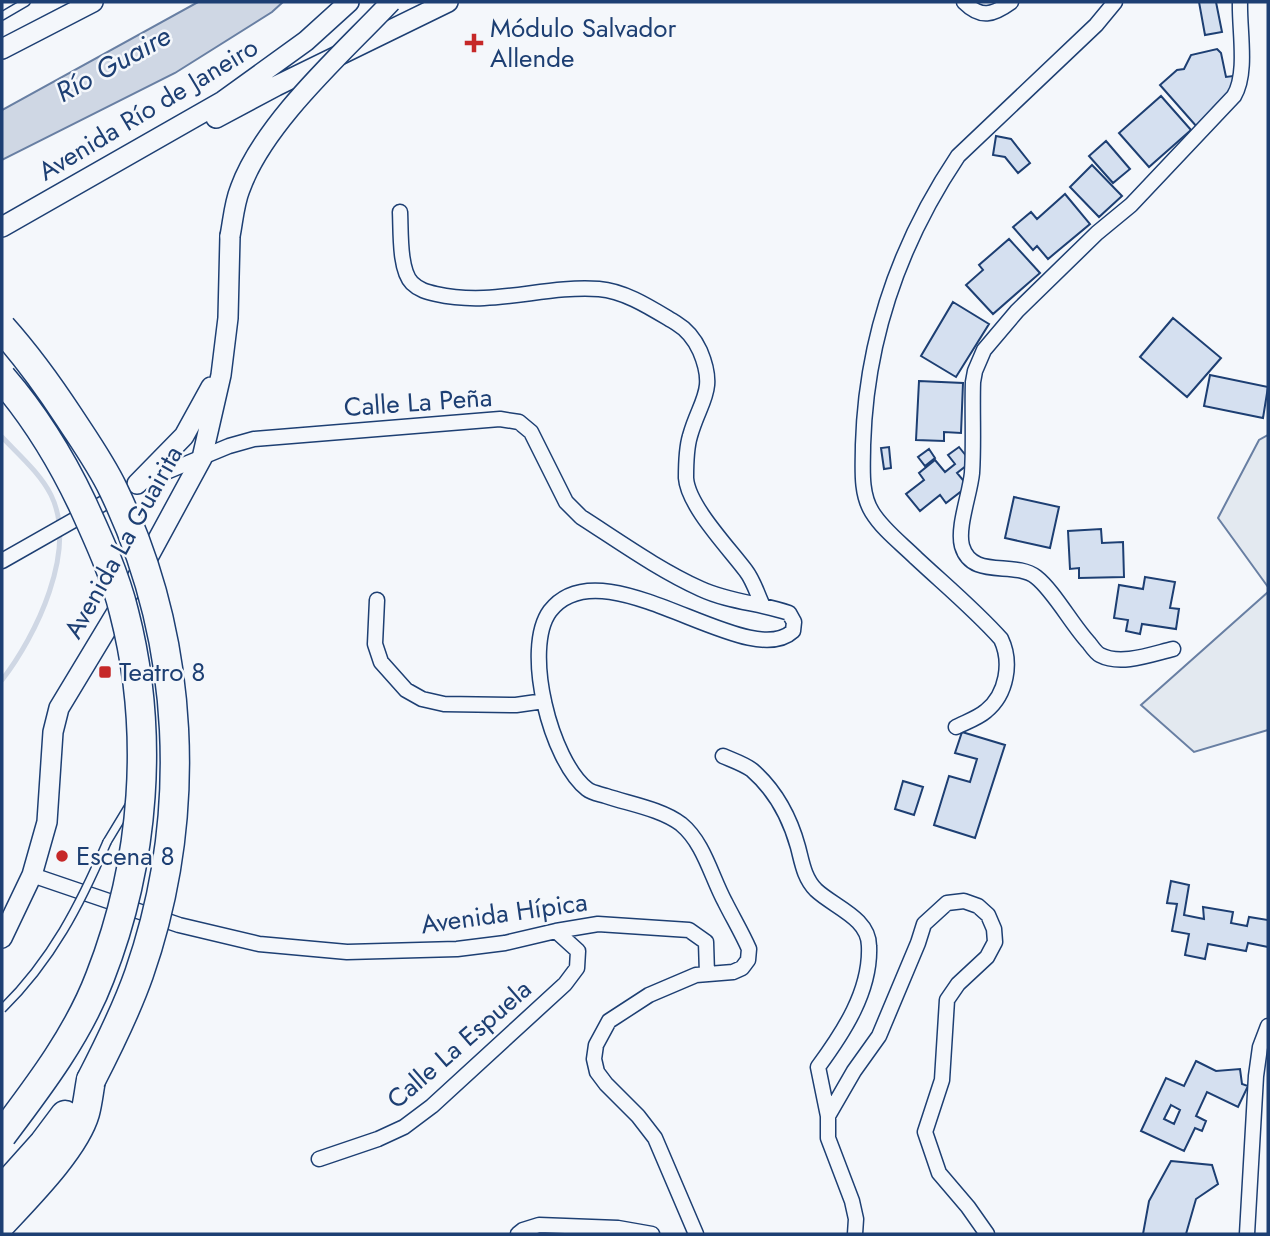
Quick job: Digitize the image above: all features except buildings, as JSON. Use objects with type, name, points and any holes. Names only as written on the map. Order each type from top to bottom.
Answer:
[{"type":"highway","points":[[2,328],[37,368],[112,487],[131,529],[166,650],[173,695],[176,762],[169,854],[162,889],[139,974],[118,1028],[90,1080],[44,1143],[2,1190]]},
{"type":"highway","points":[[2,378],[37,424],[68,476],[104,552],[120,599],[137,678],[142,734],[136,849],[119,921],[100,977],[62,1051],[2,1135]]},
{"type":"highway","points":[[2,1223],[47,1172],[77,1132],[85,1112],[90,1080]]},
{"type":"street","points":[[2,49],[93,2]]},
{"type":"street","name":"Avenida Río de Janeiro","points":[[2,227],[223,100],[306,41],[349,2]]},
{"type":"street","name":"Avenida La Guairita","points":[[2,938],[32,875],[47,822],[52,732],[59,708],[132,587],[202,457],[223,360],[228,318],[230,236],[240,188],[255,158],[306,90],[391,2]]},
{"type":"street","points":[[101,171],[145,156],[276,86],[448,2]]},
{"type":"street","points":[[964,2],[972,10],[985,14],[1012,2]]},
{"type":"street","points":[[956,727],[989,710],[1005,682],[1008,658],[1002,639],[900,543],[867,504],[864,489],[864,426],[870,362],[877,330],[902,258],[958,156],[1096,25],[1115,2]]},
{"type":"street","points":[[1173,649],[1133,658],[1115,658],[1099,654],[1074,627],[1036,577],[1025,571],[978,565],[969,559],[962,547],[961,534],[972,472],[973,382],[984,350],[1017,312],[1097,233],[1131,205],[1234,96],[1240,86],[1241,74],[1240,2]]},
{"type":"street","points":[[400,212],[404,268],[410,282],[421,290],[460,299],[496,299],[600,289],[632,299],[680,325],[696,342],[709,382],[690,435],[686,482],[712,528],[748,573],[762,604],[789,613],[794,622],[793,631],[786,638],[774,641],[750,638],[633,596],[589,592],[573,594],[557,603],[545,618],[540,639],[544,701],[566,762],[576,777],[588,790],[661,813],[681,825],[698,843],[749,949],[748,960],[742,968],[733,972],[696,975],[649,995],[609,1021],[596,1045],[594,1059],[597,1072],[655,1138],[696,1234]]},
{"type":"street","points":[[137,484],[184,436],[198,414],[223,360]]},
{"type":"street","name":"Calle La Peña","points":[[4,560],[137,484],[254,439],[500,419],[519,422],[531,432],[566,502],[581,517],[701,589],[748,604],[762,604]]},
{"type":"street","points":[[377,600],[375,644],[381,662],[406,690],[422,699],[443,704],[516,705],[544,701]]},
{"type":"street","points":[[723,756],[750,768],[775,795],[788,819],[802,868],[814,888],[850,914],[861,926],[870,944],[862,988],[853,1011],[843,1032],[818,1067],[828,1116],[828,1138],[852,1200],[856,1219],[855,1234]]},
{"type":"street","name":"Avenida Hípica","points":[[32,875],[179,925],[259,944],[346,952],[398,952],[506,943],[598,924],[689,930],[706,942],[707,974]]},
{"type":"street","points":[[828,1116],[854,1071],[879,1036],[924,924],[947,903],[964,901],[978,906],[988,915],[994,929],[995,943],[987,957],[958,984],[947,1000],[942,1080],[925,1132],[939,1173],[987,1234]]},
{"type":"street","name":"Calle La Espuela","points":[[319,1159],[404,1127],[432,1106],[565,984],[577,968],[578,951],[556,931]]},
{"type":"street","points":[[1247,1234],[1256,1076],[1260,1047],[1268,1026]]},
{"type":"street","points":[[519,1234],[539,1225],[618,1228],[652,1234]]},
{"type":"lane","points":[[2,16],[26,2]]},
{"type":"lane","points":[[2,1009],[48,957],[88,886],[107,842],[141,786]]},
{"type":"shaded area","points":[[1268,435],[1268,587],[1218,518],[1259,440]]},
{"type":"shaded area","points":[[1268,592],[1268,730],[1194,752],[1141,705]]},
{"type":"water","name":"Río Guaire","points":[[198,2],[283,2],[272,12],[175,73],[2,160],[2,110]]},
{"type":"waterway","points":[[2,437],[35,471],[51,495],[58,517],[60,541],[56,566],[40,617],[2,680]]},
{"type":"place","name":"Módulo Salvador Allende","points":[[474,43]]},
{"type":"place","name":"Teatro 8","points":[[105,672]]},
{"type":"place","name":"Escena 8","points":[[62,856]]}]
